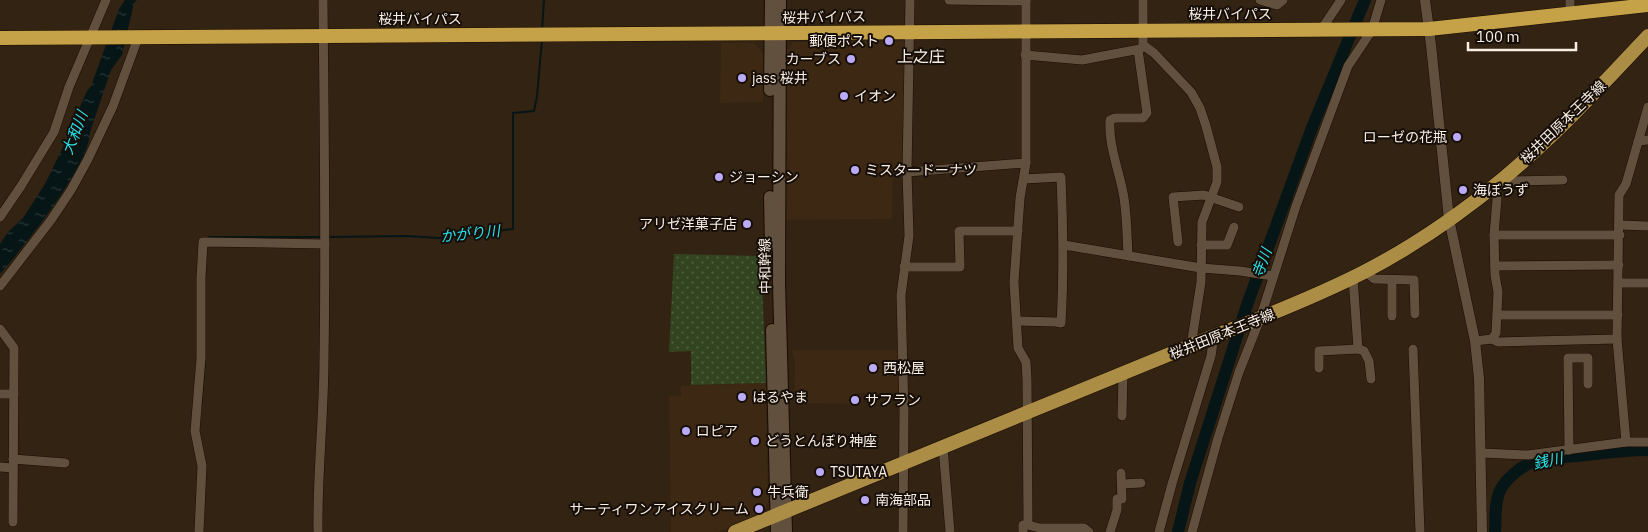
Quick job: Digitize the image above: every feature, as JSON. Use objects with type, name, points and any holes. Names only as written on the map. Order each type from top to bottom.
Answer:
[{"type":"highway","name":"桜井バイパス","points":[[0,38],[1025,32],[1141,42],[1323,30],[1429,29],[1570,7],[1648,5]]},
{"type":"main road","name":"中和幹線","points":[[771,0],[775,33],[779,274],[781,513],[777,532]]},
{"type":"main road","name":"中和幹線","points":[[775,33],[780,0]]},
{"type":"main road","name":"桜井田原本王寺線","points":[[735,532],[1257,320],[1359,274],[1431,232],[1501,181],[1581,107],[1648,36]]},
{"type":"main road","name":"中和幹線","points":[[781,513],[786,532]]},
{"type":"street","points":[[0,217],[54,132],[69,87],[95,38],[106,0]]},
{"type":"street","points":[[318,532],[318,478],[324,360],[323,0]]},
{"type":"street","points":[[903,532],[904,463],[900,329],[901,295],[909,236],[907,172],[910,0]]},
{"type":"street","points":[[948,0],[1026,1],[1026,163],[1020,198],[1014,267],[1018,348],[1026,362],[1026,529],[1084,528],[1089,532]]},
{"type":"street","points":[[1128,256],[1124,197],[1112,145],[1110,120],[1115,118],[1143,118],[1147,113],[1141,42],[1142,0]]},
{"type":"street","points":[[1260,0],[1278,5],[1283,0]]},
{"type":"street","points":[[1323,30],[1341,0]]},
{"type":"street","points":[[1192,532],[1218,438],[1257,320],[1268,275],[1348,66],[1370,30],[1381,0]]},
{"type":"street","points":[[1425,0],[1449,219],[1475,341],[1480,393],[1482,532]]},
{"type":"street","points":[[0,286],[51,220],[71,190],[88,159],[113,106],[133,38]]},
{"type":"street","points":[[1025,55],[1082,60],[1141,42]]},
{"type":"street","points":[[1141,42],[1191,92],[1200,108],[1217,167],[1217,182],[1202,222],[1201,282],[1191,346]]},
{"type":"street","points":[[1626,442],[1617,338],[1620,235],[1619,195],[1626,184],[1648,107]]},
{"type":"street","points":[[1638,141],[1648,140]]},
{"type":"street","points":[[907,172],[1026,163]]},
{"type":"street","points":[[1017,321],[1061,323],[1064,245],[1061,177],[1024,179]]},
{"type":"street","points":[[1492,339],[1496,333],[1498,292],[1495,275],[1494,235],[1497,198],[1501,181],[1563,180]]},
{"type":"street","points":[[1178,242],[1174,197],[1204,195],[1238,207]]},
{"type":"street","points":[[1619,224],[1648,226]]},
{"type":"street","points":[[1201,245],[1227,246],[1234,226]]},
{"type":"street","points":[[904,267],[960,267],[959,231],[1018,231]]},
{"type":"street","points":[[1494,235],[1620,235]]},
{"type":"street","points":[[199,532],[202,466],[195,431],[202,358],[201,278],[203,242],[325,244]]},
{"type":"street","points":[[1064,245],[1201,268],[1268,275]]},
{"type":"street","points":[[1495,266],[1619,264]]},
{"type":"street","points":[[1358,349],[1359,274],[1374,279],[1414,280],[1415,314]]},
{"type":"street","points":[[1392,280],[1392,316]]},
{"type":"street","points":[[1618,283],[1648,283]]},
{"type":"street","points":[[1497,315],[1618,315]]},
{"type":"street","points":[[0,329],[14,348],[13,522]]},
{"type":"street","points":[[1159,532],[1217,335]]},
{"type":"street","points":[[1475,341],[1492,339],[1498,342],[1617,338]]},
{"type":"street","points":[[1319,368],[1320,351],[1358,349],[1364,351],[1369,361],[1372,379]]},
{"type":"street","points":[[1413,349],[1420,532]]},
{"type":"street","points":[[1569,450],[1568,358],[1588,358],[1588,384]]},
{"type":"street","points":[[1122,416],[1123,374]]},
{"type":"street","points":[[0,394],[14,394]]},
{"type":"street","points":[[1482,453],[1528,455],[1626,442],[1648,442]]},
{"type":"street","points":[[943,447],[950,532]]},
{"type":"street","points":[[0,467],[13,464],[65,463]]},
{"type":"street","points":[[1110,532],[1117,510],[1117,499],[1122,499],[1122,473]]},
{"type":"street","points":[[1122,484],[1141,483]]},
{"type":"shaded area","name":"イオン","points":[[904,41],[907,44],[904,168],[893,168],[892,219],[786,220],[787,50],[793,42]]},
{"type":"shaded area","name":"jass 桜井","points":[[721,43],[754,43],[763,53],[763,102],[720,103]]},
{"type":"shaded area","points":[[792,350],[899,350],[900,394],[855,393],[854,404],[794,403],[795,364]]},
{"type":"shaded area","points":[[766,383],[768,503],[762,513],[718,532],[671,532],[669,396],[681,396],[681,386]]},
{"type":"green space","points":[[674,254],[761,256],[766,383],[691,385],[691,351],[669,352]]},
{"type":"water","name":"大和川","points":[[125,0],[137,0],[134,3],[122,55],[111,70],[90,132],[87,147],[68,185],[54,206],[0,274],[0,244],[8,232],[23,218],[45,184],[91,86],[119,9]]},
{"type":"waterway","name":"かがり川","points":[[542,30],[544,0]]},
{"type":"waterway","name":"寺川","points":[[1178,532],[1190,483],[1247,305],[1313,125],[1365,0]]},
{"type":"waterway","name":"かがり川","points":[[327,237],[407,236],[439,238],[513,229],[513,113],[534,111],[542,40]]},
{"type":"waterway","name":"かがり川","points":[[209,237],[322,237]]},
{"type":"waterway","name":"かがり川","points":[[201,406],[205,359]]},
{"type":"waterway","name":"銭川","points":[[1495,532],[1497,498],[1501,488],[1517,471],[1532,462],[1549,458],[1648,450]]},
{"type":"place","name":"郵便ポスト","points":[[889,41]]},
{"type":"place","name":"カーブス","points":[[851,59]]},
{"type":"place","name":"jass 桜井","points":[[742,78]]},
{"type":"place","name":"イオン","points":[[844,96]]},
{"type":"place","name":"ローゼの花瓶","points":[[1457,137]]},
{"type":"place","name":"ミスタードーナツ","points":[[855,170]]},
{"type":"place","name":"ジョーシン","points":[[719,177]]},
{"type":"place","name":"海ぼうず","points":[[1463,190]]},
{"type":"place","name":"アリゼ洋菓子店","points":[[747,224]]},
{"type":"place","name":"西松屋","points":[[873,368]]},
{"type":"place","name":"はるやま","points":[[742,397]]},
{"type":"place","name":"サフラン","points":[[855,400]]},
{"type":"place","name":"ロピア","points":[[686,431]]},
{"type":"place","name":"どうとんぼり神座","points":[[755,441]]},
{"type":"place","name":"TSUTAYA","points":[[820,472]]},
{"type":"place","name":"牛兵衛","points":[[757,492]]},
{"type":"place","name":"南海部品","points":[[865,500]]},
{"type":"place","name":"サーティワンアイスクリーム","points":[[759,509]]},
{"type":"district","name":"上之庄","points":[[921,56]]}]
